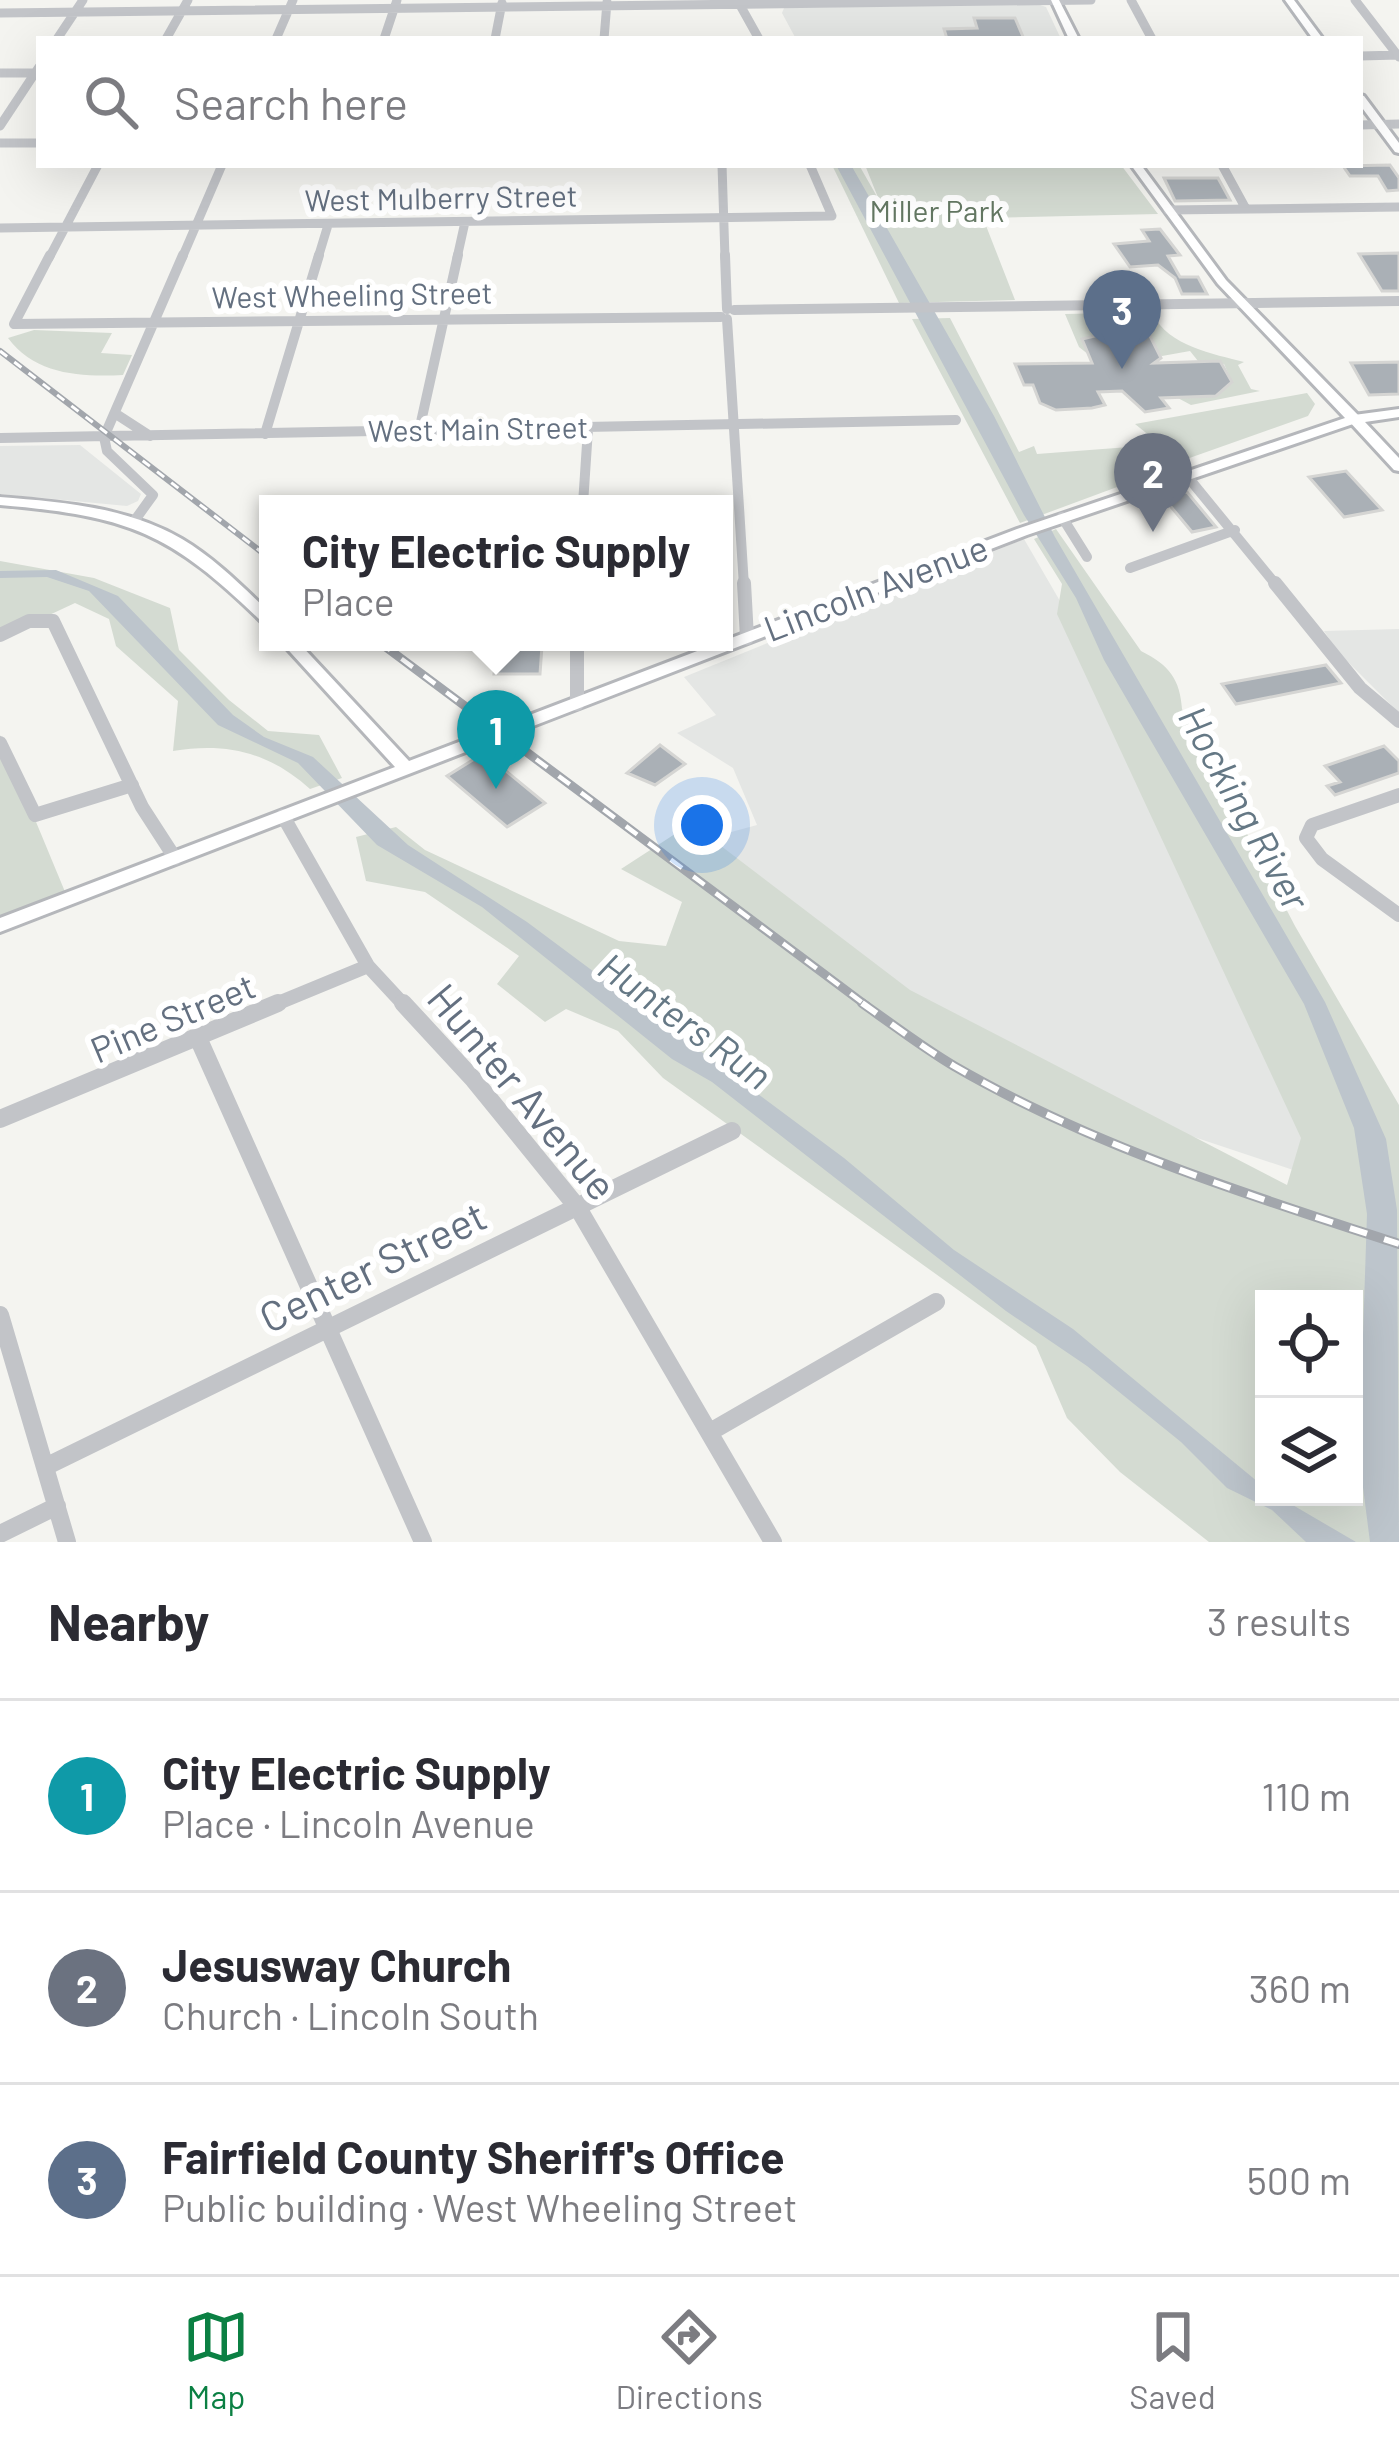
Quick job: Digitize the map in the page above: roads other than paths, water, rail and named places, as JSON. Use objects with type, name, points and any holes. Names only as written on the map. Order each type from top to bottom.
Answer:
[{"type":"highway","points":[[1354,419],[1399,413]]},
{"type":"highway","points":[[1354,419],[1399,467]]},
{"type":"main road","points":[[1055,0],[1073,36]]},
{"type":"main road","points":[[1289,0],[1316,36]]},
{"type":"main road","points":[[1363,102],[1399,150]]},
{"type":"main road","points":[[1138,168],[1244,304],[1354,419]]},
{"type":"main road","name":"Lincoln Avenue","points":[[733,643],[1059,518],[1354,419]]},
{"type":"main road","points":[[0,501],[93,510],[135,520],[205,556],[259,611]]},
{"type":"main road","points":[[298,651],[407,769]]},
{"type":"main road","name":"Lincoln Avenue","points":[[0,925],[714,651]]},
{"type":"street","points":[[59,36],[82,0]]},
{"type":"street","points":[[168,36],[188,0]]},
{"type":"street","points":[[277,36],[293,0]]},
{"type":"street","points":[[0,13],[1091,0]]},
{"type":"street","points":[[1131,0],[1150,36]]},
{"type":"street","points":[[1355,0],[1398,56]]},
{"type":"street","points":[[604,36],[607,3]]},
{"type":"street","points":[[496,36],[502,4]]},
{"type":"street","points":[[385,36],[396,5]]},
{"type":"street","points":[[742,5],[758,36]]},
{"type":"street","points":[[1363,56],[1398,56]]},
{"type":"street","points":[[0,73],[36,71]]},
{"type":"street","points":[[0,126],[36,74]]},
{"type":"street","points":[[1363,124],[1399,124]]},
{"type":"street","points":[[0,143],[36,142]]},
{"type":"street","points":[[65,227],[96,168]]},
{"type":"street","points":[[135,520],[153,495],[107,451],[108,437],[221,168]]},
{"type":"street","points":[[722,168],[731,424],[747,638]]},
{"type":"street","name":"West Mulberry Street","points":[[0,228],[832,216],[811,168]]},
{"type":"street","points":[[1224,168],[1246,209]]},
{"type":"street","points":[[1168,210],[1399,207]]},
{"type":"street","points":[[419,431],[465,222]]},
{"type":"street","points":[[265,434],[328,225]]},
{"type":"street","name":"West Wheeling Street","points":[[65,227],[14,324],[1399,302]]},
{"type":"street","points":[[116,413],[150,436]]},
{"type":"street","name":"West Main Street","points":[[0,438],[956,420]]},
{"type":"street","points":[[584,495],[588,429]]},
{"type":"street","points":[[1187,476],[1360,688],[1399,721]]},
{"type":"street","points":[[1059,518],[1087,557]]},
{"type":"street","points":[[1130,568],[1235,530]]},
{"type":"street","points":[[0,635],[29,621],[52,621],[132,784],[175,858]]},
{"type":"street","points":[[577,651],[577,704]]},
{"type":"street","points":[[0,743],[35,815],[132,784]]},
{"type":"street","points":[[1399,795],[1312,825],[1306,833],[1308,844],[1399,915]]},
{"type":"street","name":"Hunter Avenue","points":[[283,816],[368,966],[474,1080],[578,1208],[773,1542]]},
{"type":"street","name":"Pine Street","points":[[0,1119],[368,966]]},
{"type":"street","points":[[199,1040],[423,1542]]},
{"type":"street","name":"Center Street","points":[[45,1467],[732,1131]]},
{"type":"street","points":[[710,1432],[936,1302]]},
{"type":"street","points":[[0,1315],[67,1542]]},
{"type":"street","points":[[0,1534],[57,1506]]},
{"type":"railway","points":[[0,351],[259,550]]},
{"type":"railway","points":[[391,651],[867,1006]]},
{"type":"railway","points":[[862,1003],[954,1066],[1061,1121],[1172,1167],[1399,1244]]},
{"type":"place","name":"Fairfield County Sheriff's Office","points":[[1122,369]]},
{"type":"place","name":"Jesusway Church","points":[[1153,532]]},
{"type":"place","name":"City Electric Supply","points":[[496,789]]},
{"type":"park label","name":"Miller Park","points":[[937,212]]},
{"type":"water label","name":"Hocking River","points":[[1244,808]]},
{"type":"water label","name":"Hunters Run","points":[[685,1021]]}]
